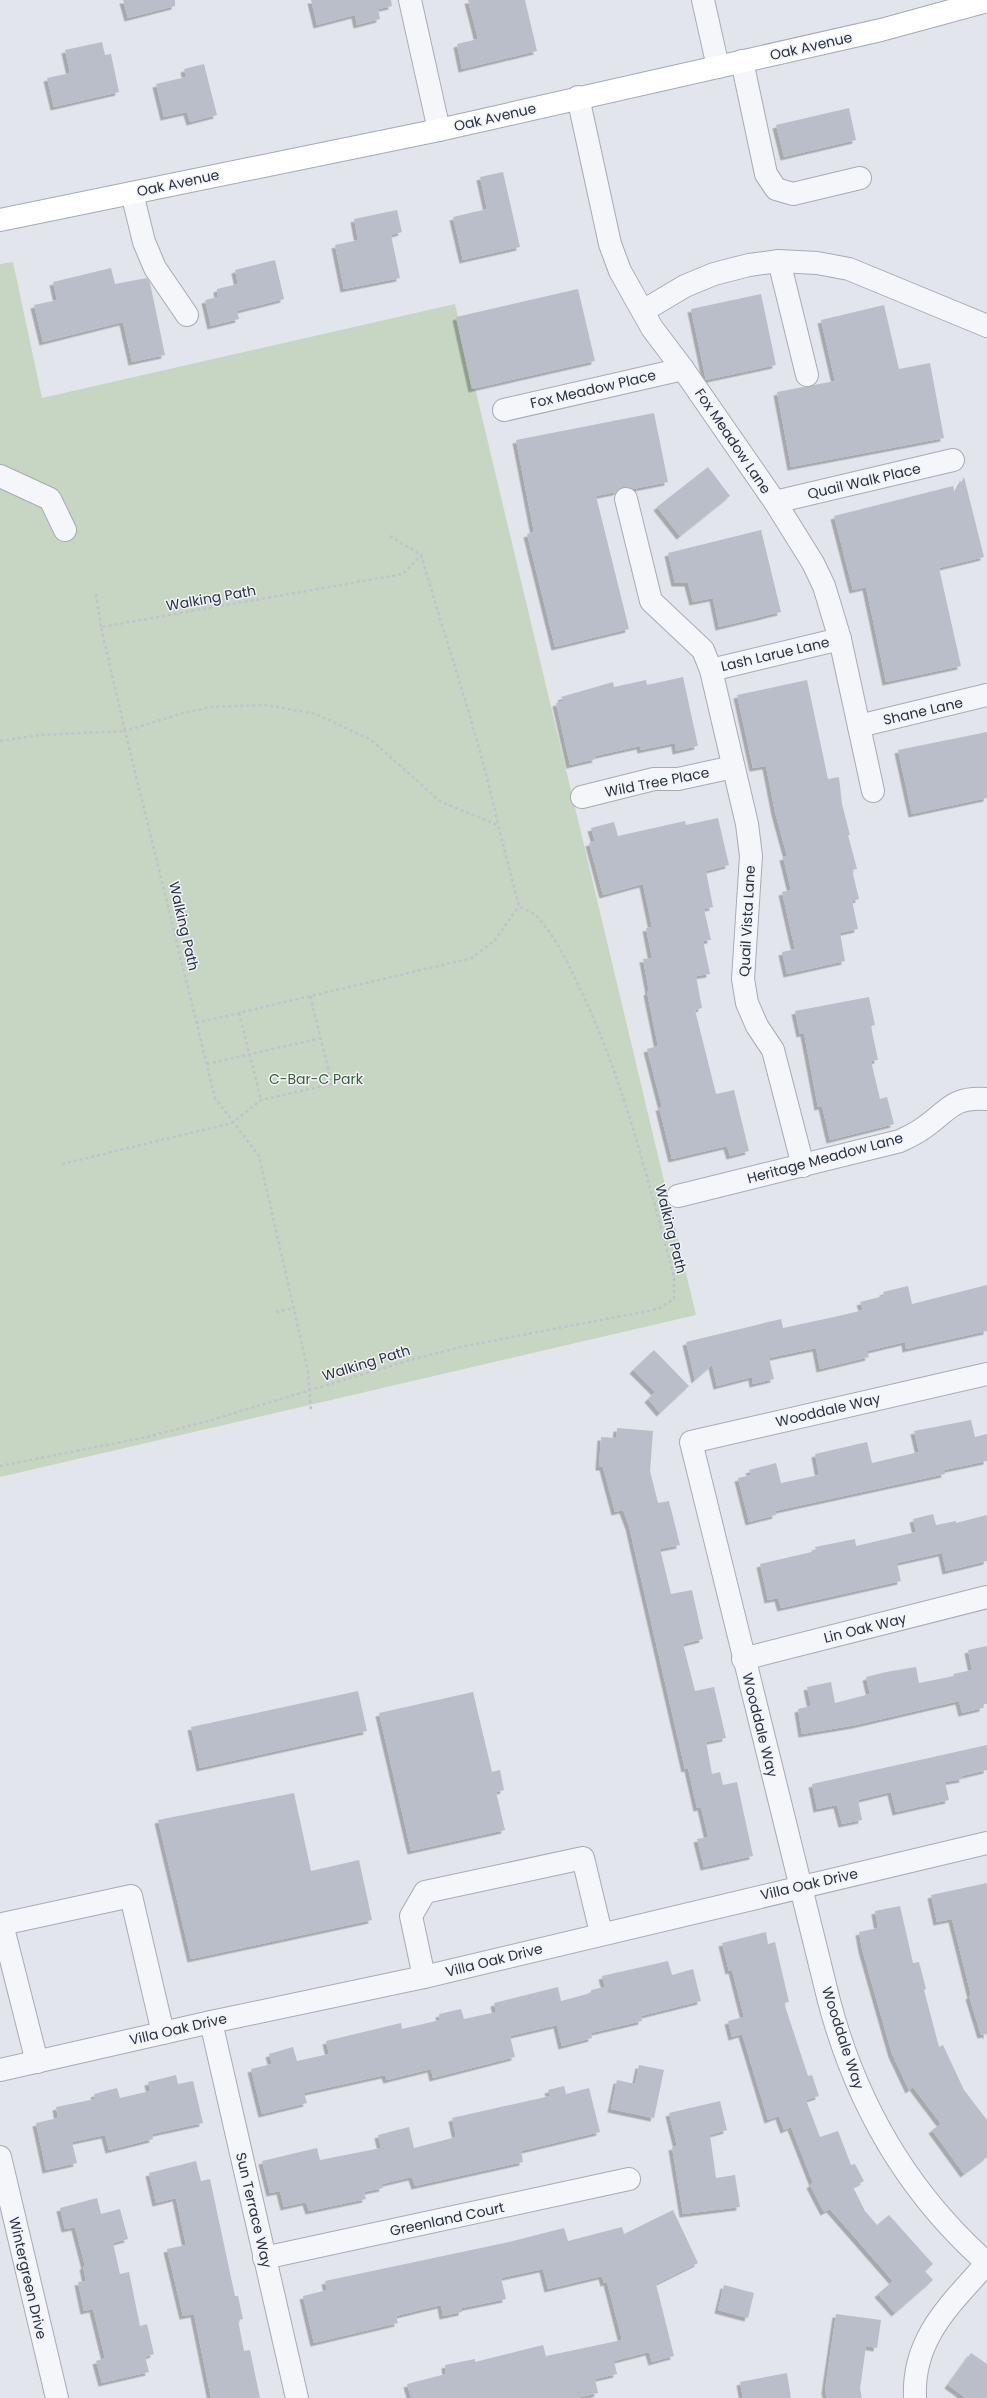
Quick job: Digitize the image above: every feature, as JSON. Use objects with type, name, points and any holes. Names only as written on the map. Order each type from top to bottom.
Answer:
[{"type":"main road","name":"Oak Avenue","points":[[0,220],[439,130],[578,97],[881,30],[987,1]]},
{"type":"street","points":[[410,0],[439,130]]},
{"type":"street","points":[[703,0],[718,67]]},
{"type":"street","points":[[742,61],[766,174],[776,189],[793,194],[860,178]]},
{"type":"street","name":"Fox Meadow Lane","points":[[578,97],[610,244],[620,272],[652,328],[683,369],[775,502],[813,562],[824,586],[840,639],[873,791]]},
{"type":"street","points":[[132,193],[144,242],[155,268],[187,315]]},
{"type":"street","points":[[643,311],[685,286],[714,274],[749,265],[779,261],[817,263],[849,269],[987,326]]},
{"type":"street","points":[[779,261],[807,375]]},
{"type":"street","name":"Fox Meadow Place","points":[[504,410],[683,369]]},
{"type":"street","name":"Quail Walk Place","points":[[775,502],[953,460]]},
{"type":"street","points":[[0,476],[50,499],[65,530]]},
{"type":"street","name":"Quail Vista Lane","points":[[626,499],[651,601],[703,650],[711,670],[747,824],[751,856],[743,979],[747,1003],[757,1026],[773,1050],[803,1166]]},
{"type":"street","name":"Lash Larue Lane","points":[[711,670],[840,639]]},
{"type":"street","name":"Shane Lane","points":[[859,726],[987,695]]},
{"type":"street","name":"Wild Tree Place","points":[[582,796],[654,779],[678,779],[733,767]]},
{"type":"street","name":"Heritage Meadow Lane","points":[[678,1196],[900,1141],[923,1129],[944,1110],[957,1102],[976,1098],[987,1099]]},
{"type":"street","name":"Wooddale Way","points":[[987,1374],[691,1442],[743,1659],[834,2023],[848,2062],[867,2107],[894,2156],[960,2238],[987,2263]]},
{"type":"street","name":"Lin Oak Way","points":[[743,1659],[987,1597]]},
{"type":"street","name":"Villa Oak Drive","points":[[0,2070],[211,2022],[424,1977],[601,1933],[987,1843]]},
{"type":"street","points":[[424,1977],[411,1916],[425,1892],[583,1858],[601,1933]]},
{"type":"street","points":[[37,2062],[2,1924],[131,1896],[163,2033]]},
{"type":"street","name":"Sun Terrace Way","points":[[211,2022],[297,2398]]},
{"type":"street","name":"Wintergreen Drive","points":[[0,2157],[56,2398]]},
{"type":"street","name":"Greenland Court","points":[[264,2258],[629,2180]]},
{"type":"street","points":[[915,2398],[919,2359],[927,2338],[940,2316],[987,2263]]},
{"type":"path","points":[[196,1023],[472,958],[495,940],[519,906],[498,825],[484,761],[471,725],[421,555],[390,536]]},
{"type":"path","name":"Walking Path","points":[[309,1391],[308,1371],[259,1156],[232,1123],[215,1098],[101,627],[403,574],[421,555]]},
{"type":"path","points":[[96,594],[101,627]]},
{"type":"path","points":[[0,740],[41,735],[125,730],[183,713],[212,707],[266,705],[316,714],[371,740],[441,802],[498,825]]},
{"type":"path","name":"Walking Path","points":[[0,1466],[147,1437],[309,1391],[370,1370],[465,1346],[658,1309],[674,1299],[674,1277],[634,1128],[603,1039],[561,949],[538,918],[519,906]]},
{"type":"path","points":[[62,1164],[232,1123],[261,1100],[332,1084],[310,995]]},
{"type":"path","points":[[239,1013],[261,1100]]},
{"type":"path","points":[[207,1064],[321,1038]]},
{"type":"path","points":[[276,1312],[294,1308]]},
{"type":"path","points":[[309,1391],[311,1411]]},
{"type":"green space","name":"C-Bar-C Park","points":[[13,262],[42,398],[455,304],[696,1315],[0,1477],[0,264]]},
{"type":"building","points":[[123,0],[175,0],[175,6],[128,18]]},
{"type":"building","points":[[311,0],[391,0],[392,6],[378,9],[380,19],[357,25],[355,15],[317,25]]},
{"type":"building","points":[[468,0],[525,0],[537,51],[462,69],[457,44],[478,39]]},
{"type":"building","points":[[102,42],[105,55],[111,54],[119,92],[54,107],[47,78],[70,73],[65,50]]},
{"type":"building","points":[[204,64],[217,115],[190,122],[187,112],[164,117],[156,84],[186,77],[184,69]]},
{"type":"building","points":[[849,108],[856,140],[784,157],[776,125]]},
{"type":"building","points":[[503,172],[520,247],[463,260],[453,217],[487,209],[480,177]]},
{"type":"building","points":[[397,210],[402,232],[391,235],[400,278],[344,289],[335,245],[358,240],[354,219]]},
{"type":"building","points":[[275,260],[284,299],[237,311],[239,319],[211,326],[205,300],[218,297],[217,289],[238,284],[235,270]]},
{"type":"building","points":[[111,268],[115,284],[147,278],[150,283],[165,355],[132,362],[123,322],[43,342],[34,305],[57,300],[53,282]]},
{"type":"building","points":[[578,289],[595,361],[472,389],[456,317]]},
{"type":"building","points":[[761,294],[776,365],[706,380],[691,309]]},
{"type":"building","points":[[884,305],[899,369],[930,363],[944,438],[791,467],[777,392],[835,381],[821,320]]},
{"type":"building","points":[[654,413],[668,482],[633,489],[623,487],[616,492],[596,496],[629,629],[555,647],[527,534],[534,532],[516,440]]},
{"type":"building","points":[[708,467],[730,496],[680,536],[657,507]]},
{"type":"building","points":[[964,477],[984,557],[939,568],[961,666],[886,682],[866,587],[853,590],[834,516],[953,486],[955,494]]},
{"type":"building","points":[[761,530],[781,612],[719,627],[713,598],[693,602],[688,583],[675,583],[668,553]]},
{"type":"building","points":[[683,677],[698,746],[676,751],[675,743],[641,750],[640,746],[595,756],[596,759],[570,765],[556,703],[564,701],[561,697],[613,682],[614,687],[646,680],[647,685]]},
{"type":"building","points":[[807,680],[828,779],[839,777],[842,804],[850,835],[848,835],[857,869],[852,870],[859,899],[852,901],[858,929],[840,933],[845,961],[787,974],[782,952],[795,949],[782,892],[791,890],[783,857],[787,856],[775,812],[766,766],[753,768],[737,695]]},
{"type":"building","points":[[987,732],[987,798],[912,814],[898,750]]},
{"type":"building","points":[[718,818],[729,865],[706,871],[713,907],[704,909],[711,940],[703,941],[710,974],[696,976],[702,1008],[695,1010],[716,1094],[734,1090],[749,1151],[730,1156],[727,1146],[672,1159],[659,1107],[662,1107],[647,1049],[658,1046],[647,992],[649,991],[643,959],[652,958],[646,928],[652,927],[643,884],[603,895],[589,843],[595,841],[591,828],[614,822],[618,836],[685,821],[686,825]]},
{"type":"building","points":[[869,997],[875,1025],[871,1026],[878,1060],[871,1061],[880,1099],[887,1097],[894,1124],[830,1140],[822,1106],[818,1107],[804,1033],[800,1034],[795,1011]]},
{"type":"building","points":[[987,1285],[987,1331],[906,1349],[905,1342],[867,1351],[869,1357],[820,1369],[816,1348],[769,1358],[774,1379],[753,1384],[752,1377],[717,1386],[712,1365],[695,1380],[686,1342],[781,1319],[783,1328],[863,1310],[860,1302],[884,1296],[883,1292],[908,1286],[912,1304]]},
{"type":"building","points":[[654,1350],[689,1386],[660,1413],[648,1399],[655,1392],[633,1370]]},
{"type":"building","points":[[971,1420],[975,1437],[987,1434],[987,1461],[944,1470],[945,1474],[775,1511],[776,1515],[749,1522],[738,1478],[751,1475],[749,1470],[776,1463],[781,1483],[819,1475],[815,1454],[867,1442],[872,1463],[919,1452],[914,1431]]},
{"type":"building","points":[[617,1428],[653,1431],[650,1471],[658,1503],[669,1501],[680,1545],[660,1549],[671,1594],[692,1590],[703,1639],[683,1644],[695,1691],[714,1687],[726,1738],[706,1742],[712,1774],[720,1772],[723,1785],[737,1782],[753,1856],[704,1867],[697,1839],[708,1837],[701,1807],[697,1808],[688,1768],[685,1769],[629,1526],[623,1510],[615,1512],[603,1467],[599,1467],[601,1437],[616,1438]]},
{"type":"building","points":[[933,1514],[936,1525],[956,1521],[956,1523],[987,1515],[987,1561],[946,1571],[942,1553],[897,1563],[901,1581],[781,1608],[778,1598],[768,1600],[760,1564],[816,1551],[815,1547],[855,1539],[856,1546],[916,1532],[913,1519]]},
{"type":"building","points":[[987,1646],[987,1704],[983,1704],[983,1708],[962,1713],[959,1701],[856,1725],[802,1734],[798,1709],[811,1706],[807,1687],[831,1682],[835,1703],[870,1694],[866,1677],[886,1672],[916,1667],[919,1683],[954,1676],[953,1674],[972,1670],[968,1650]]},
{"type":"building","points":[[358,1691],[367,1731],[200,1768],[191,1727]]},
{"type":"building","points":[[473,1692],[492,1772],[500,1770],[504,1790],[496,1792],[505,1830],[411,1851],[379,1713]]},
{"type":"building","points":[[987,1745],[987,1770],[962,1776],[963,1779],[945,1782],[949,1800],[896,1812],[891,1792],[858,1800],[862,1820],[842,1824],[837,1805],[817,1809],[812,1784]]},
{"type":"building","points":[[294,1793],[311,1871],[359,1860],[372,1920],[191,1959],[158,1820]]},
{"type":"building","points":[[987,1883],[987,2037],[986,2034],[981,2035],[969,1996],[971,1995],[952,1919],[937,1922],[931,1895]]},
{"type":"building","points":[[900,1906],[913,1963],[919,1962],[926,1989],[924,1990],[939,2047],[943,2045],[964,2090],[987,2120],[987,2157],[964,2174],[932,2130],[941,2124],[913,2087],[909,2090],[892,2054],[862,1949],[859,1932],[878,1928],[875,1911]]},
{"type":"building","points":[[766,1932],[768,1944],[775,1942],[789,2002],[784,2003],[808,2076],[812,2075],[819,2096],[806,2100],[820,2137],[838,2131],[851,2165],[855,2164],[864,2181],[853,2187],[865,2211],[877,2225],[889,2215],[933,2264],[925,2271],[933,2280],[895,2313],[878,2294],[893,2281],[830,2209],[824,2212],[810,2185],[813,2183],[791,2127],[784,2130],[779,2116],[768,2120],[742,2034],[732,2037],[728,2021],[744,2017],[732,1970],[729,1971],[722,1943]]},
{"type":"building","points":[[668,1961],[672,1975],[693,1969],[701,2001],[641,2016],[642,2021],[591,2033],[592,2038],[562,2046],[557,2025],[510,2036],[515,2057],[433,2078],[431,2069],[387,2080],[385,2075],[304,2093],[307,2103],[262,2114],[251,2069],[272,2064],[269,2054],[293,2047],[297,2061],[329,2054],[326,2041],[401,2023],[402,2029],[440,2020],[439,2014],[461,2009],[464,2019],[496,2012],[494,2003],[558,1987],[561,2001],[591,1993],[591,1990],[605,1987],[602,1976]]},
{"type":"building","points":[[639,2065],[664,2070],[654,2118],[611,2109],[617,2080],[635,2084]]},
{"type":"building","points":[[176,2075],[178,2084],[193,2081],[203,2123],[152,2134],[153,2139],[109,2150],[105,2135],[72,2142],[77,2163],[46,2170],[36,2123],[58,2118],[56,2107],[95,2099],[94,2094],[117,2088],[120,2098],[150,2091],[148,2082]]},
{"type":"building","points":[[564,2086],[566,2094],[589,2088],[600,2132],[521,2151],[523,2162],[415,2186],[412,2177],[382,2184],[383,2188],[364,2192],[366,2199],[309,2211],[306,2202],[284,2207],[280,2191],[270,2193],[262,2161],[317,2148],[320,2160],[381,2148],[378,2135],[409,2127],[414,2148],[456,2137],[452,2118],[550,2096],[548,2090]]},
{"type":"building","points":[[720,2101],[727,2130],[710,2135],[716,2178],[735,2175],[740,2207],[683,2214],[672,2147],[677,2146],[669,2113]]},
{"type":"building","points":[[196,2161],[201,2181],[210,2179],[235,2296],[238,2296],[243,2319],[238,2320],[244,2351],[250,2350],[260,2398],[211,2398],[194,2314],[183,2316],[167,2249],[186,2245],[176,2198],[156,2203],[149,2173]]},
{"type":"building","points":[[97,2198],[101,2214],[120,2209],[128,2239],[113,2243],[120,2274],[129,2272],[140,2326],[147,2324],[154,2354],[145,2357],[149,2372],[102,2383],[96,2361],[105,2358],[93,2309],[84,2311],[78,2282],[86,2281],[83,2266],[85,2266],[75,2227],[65,2229],[60,2208]]},
{"type":"building","points":[[673,2210],[698,2263],[656,2284],[674,2356],[652,2362],[649,2352],[614,2361],[617,2374],[595,2379],[598,2393],[576,2398],[411,2398],[407,2384],[446,2374],[445,2365],[475,2359],[475,2362],[543,2345],[546,2356],[622,2340],[607,2282],[604,2283],[602,2276],[548,2289],[543,2269],[501,2278],[506,2299],[462,2308],[462,2312],[443,2316],[441,2305],[396,2316],[398,2323],[314,2343],[303,2296],[327,2290],[325,2281],[509,2242],[564,2228],[568,2241],[622,2227],[624,2234]]},
{"type":"building","points":[[724,2285],[754,2293],[748,2318],[718,2310]]},
{"type":"building","points":[[836,2314],[881,2320],[877,2348],[866,2346],[860,2389],[862,2398],[827,2398],[825,2390]]},
{"type":"building","points":[[971,2353],[987,2364],[987,2398],[966,2398],[948,2385]]},
{"type":"building","points":[[787,2373],[791,2398],[743,2398],[740,2382]]}]
